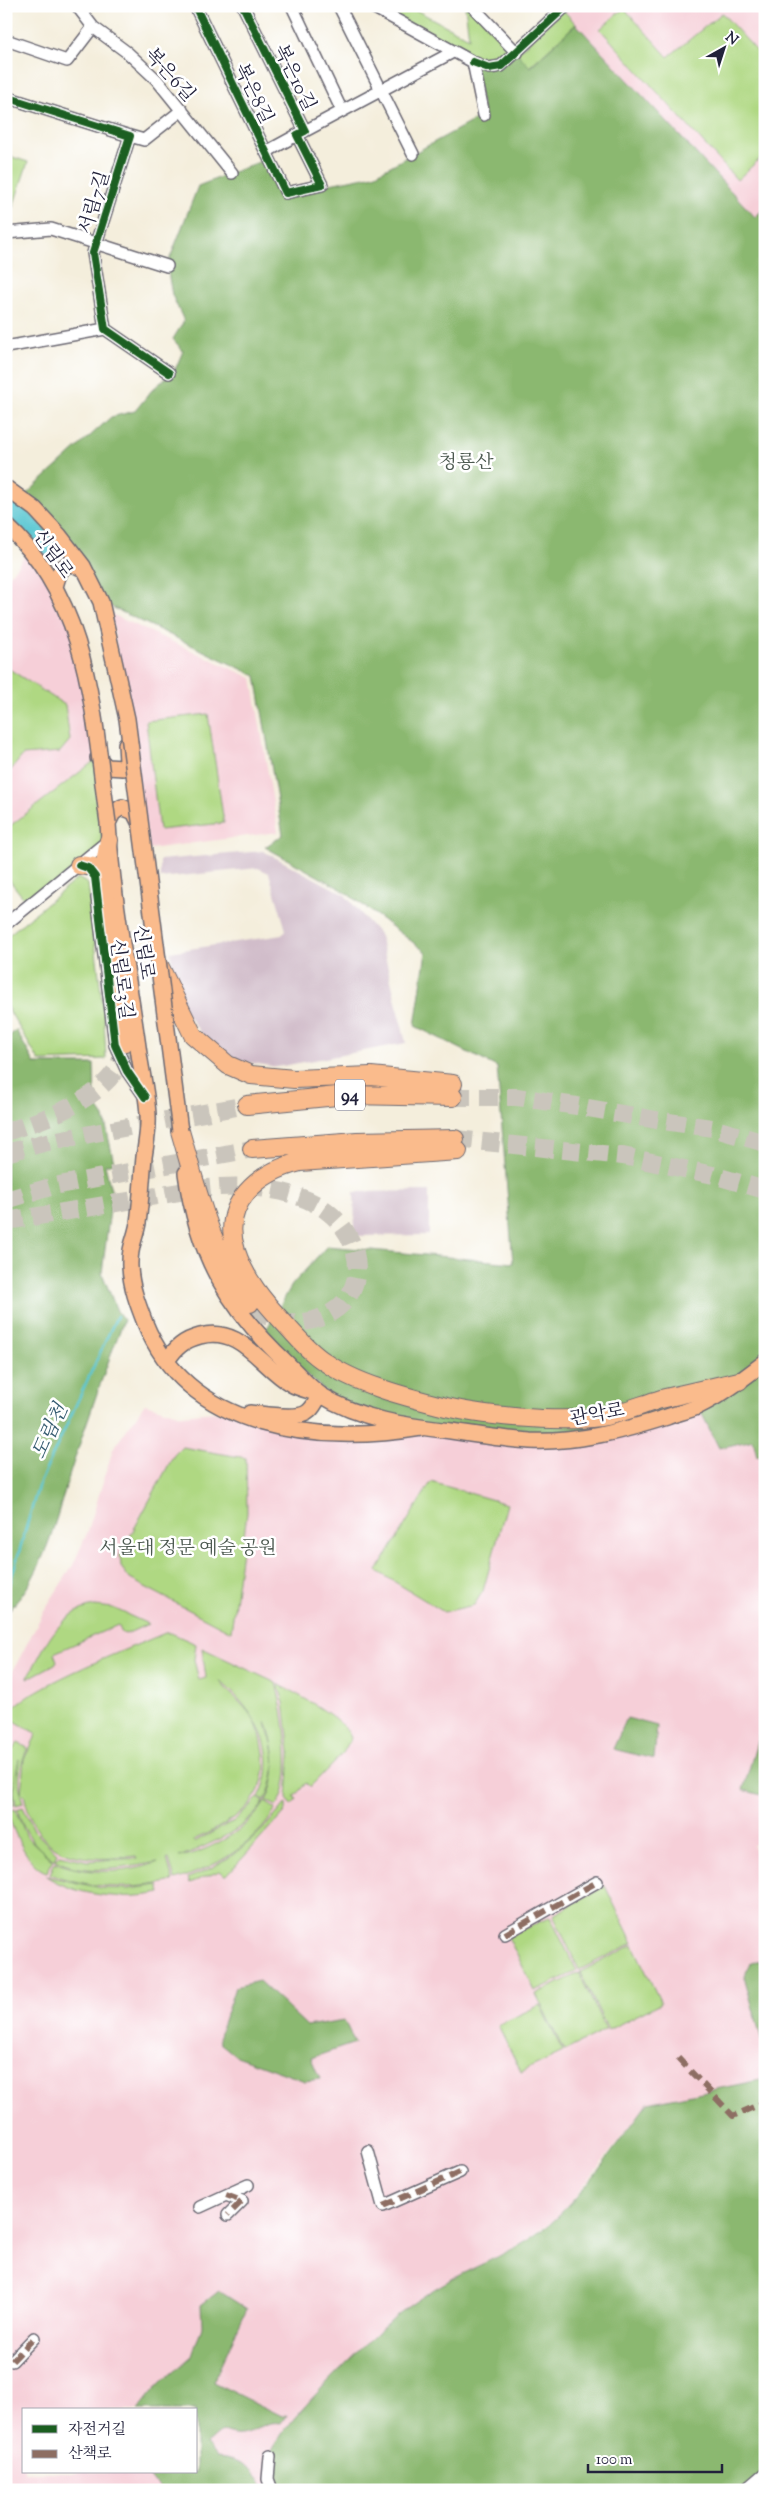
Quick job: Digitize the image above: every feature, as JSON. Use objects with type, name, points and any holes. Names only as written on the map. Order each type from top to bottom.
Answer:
[{"type":"highway","points":[[109,832],[103,877],[125,1042]]},
{"type":"highway","points":[[79,865],[92,866],[103,877]]},
{"type":"highway","name":"94","points":[[158,961],[193,1035],[228,1065],[251,1075],[294,1079],[371,1076],[453,1090],[347,1095],[247,1105]]},
{"type":"highway","points":[[180,1131],[209,1230],[236,1284],[246,1309]]},
{"type":"highway","points":[[252,1149],[357,1140],[456,1145],[300,1162],[279,1167],[256,1181],[241,1200],[234,1216],[233,1239],[235,1249],[248,1277],[268,1306],[325,1363],[382,1389],[440,1405],[484,1413],[561,1419],[600,1417],[661,1399],[739,1382]]},
{"type":"main road","name":"신림로","points":[[6,488],[22,498],[48,522],[85,570],[101,602],[129,734],[180,1131]]},
{"type":"main road","name":"신림로","points":[[6,524],[30,549],[55,587],[71,621],[82,651],[148,1116],[138,1225],[131,1243],[130,1268],[141,1313],[154,1342],[167,1361],[193,1388]]},
{"type":"main road","points":[[55,587],[60,570],[65,565],[73,564],[85,570]]},
{"type":"main road","points":[[98,758],[108,767],[123,768],[127,762],[126,744],[129,734]]},
{"type":"main road","points":[[109,832],[113,813],[122,807],[134,812],[140,824]]},
{"type":"main road","name":"관악로","points":[[246,1309],[280,1356],[320,1394],[366,1414],[421,1428],[531,1441],[590,1437],[638,1426],[698,1406],[739,1382],[765,1362]]},
{"type":"main road","points":[[167,1361],[176,1347],[193,1338],[210,1334],[227,1336],[243,1344],[291,1384],[320,1394],[309,1411],[301,1416],[226,1411]]},
{"type":"main road","name":"관악로","points":[[193,1388],[226,1411],[276,1428],[318,1432],[384,1434],[421,1428]]},
{"type":"street","name":"복은6길","points":[[77,6],[93,27],[128,53],[150,73],[232,173]]},
{"type":"street","name":"복은8길","points":[[195,6],[286,193]]},
{"type":"street","name":"복은10길","points":[[243,6],[301,133],[322,185],[286,193]]},
{"type":"street","points":[[292,6],[342,111]]},
{"type":"street","points":[[339,6],[412,154]]},
{"type":"street","points":[[371,6],[453,52],[483,67],[495,68],[517,54],[566,6]]},
{"type":"street","points":[[472,6],[517,54]]},
{"type":"street","points":[[7,41],[67,61],[93,27]]},
{"type":"street","name":"복은10길","points":[[266,152],[453,52]]},
{"type":"street","points":[[473,62],[484,115]]},
{"type":"street","points":[[6,97],[144,140],[182,110]]},
{"type":"street","name":"서림7길","points":[[105,330],[94,253],[130,136]]},
{"type":"street","points":[[6,233],[51,229],[167,266]]},
{"type":"street","points":[[6,347],[105,330],[169,373]]},
{"type":"street","points":[[6,924],[79,865],[109,832]]},
{"type":"street","name":"신림로3길","points":[[79,865],[88,868],[94,877],[115,1045],[126,1071],[145,1097]]},
{"type":"street","points":[[505,1934],[597,1882]]},
{"type":"street","points":[[368,2151],[383,2206],[460,2172]]},
{"type":"street","points":[[200,2207],[248,2185]]},
{"type":"street","points":[[226,2195],[242,2201],[228,2215]]},
{"type":"street","points":[[12,2362],[34,2338]]},
{"type":"street","points":[[270,2456],[268,2479],[272,2490]]},
{"type":"street","points":[[745,2490],[765,2473]]},
{"type":"shaded area","points":[[566,6],[765,6],[765,208],[755,217],[563,10]]},
{"type":"shaded area","points":[[30,549],[71,621],[98,758],[6,829],[6,580]]},
{"type":"shaded area","points":[[111,614],[252,678],[278,832],[149,849]]},
{"type":"shaded area","points":[[263,851],[344,894],[380,935],[406,1043],[277,1067],[240,1061],[213,1049],[180,1005],[170,952],[282,935],[286,930],[269,873],[258,868],[160,878],[160,860]]},
{"type":"shaded area","points":[[429,1191],[429,1235],[355,1236],[354,1192]]},
{"type":"shaded area","points":[[145,1404],[181,1415],[226,1411],[318,1432],[698,1406],[753,1440],[757,1456],[765,1455],[765,1715],[743,1790],[765,1796],[765,1841],[753,1845],[765,1880],[765,1960],[751,1963],[744,1976],[765,2052],[765,2079],[648,2103],[557,2217],[521,2244],[437,2287],[414,2302],[376,2335],[299,2413],[281,2435],[272,2490],[6,2490],[6,1684],[45,1609],[73,1565],[88,1531],[113,1449]]},
{"type":"green space","points":[[395,6],[408,6],[469,38],[465,6],[472,6],[517,53],[563,10],[576,24],[529,67],[495,68],[390,17]]},
{"type":"green space","points":[[624,8],[668,57],[722,13],[765,60],[765,154],[737,180],[600,29]]},
{"type":"green space","name":"청룡산","points":[[576,24],[755,217],[765,208],[765,1455],[757,1456],[753,1440],[719,1448],[698,1406],[590,1437],[421,1428],[341,1404],[262,1337],[292,1285],[327,1246],[513,1263],[497,1067],[415,1026],[426,952],[341,889],[265,847],[283,835],[256,676],[101,602],[22,498],[111,417],[135,411],[152,390],[175,370],[183,351],[173,339],[184,321],[172,295],[167,266],[198,186],[269,158],[286,193],[374,175],[484,115],[473,62],[489,68],[517,53],[530,67]]},
{"type":"green space","points":[[6,155],[28,162],[13,207],[6,207]]},
{"type":"green space","points":[[6,667],[65,705],[70,740],[60,752],[23,755],[6,776]]},
{"type":"green space","points":[[208,714],[224,823],[159,830],[146,721]]},
{"type":"green space","points":[[98,758],[109,840],[29,905],[6,876],[6,829]]},
{"type":"green space","points":[[78,878],[88,884],[104,1018],[106,1059],[39,1061],[6,1005],[6,937]]},
{"type":"green space","points":[[16,1030],[35,1064],[94,1064],[95,1104],[104,1117],[114,1163],[105,1165],[112,1194],[102,1273],[117,1311],[124,1320],[92,1407],[41,1562],[20,1598],[6,1613],[6,1039]]},
{"type":"green space","name":"서울대 정문 예술 공원","points":[[182,1447],[246,1458],[247,1513],[231,1632],[130,1579],[121,1567],[120,1555],[174,1455]]},
{"type":"green space","points":[[431,1482],[507,1504],[483,1591],[474,1605],[444,1612],[377,1571]]},
{"type":"green space","points":[[95,1606],[113,1608],[148,1624],[126,1634],[122,1633],[118,1625],[54,1653],[57,1661],[55,1664],[27,1679],[46,1644],[61,1624],[82,1610]]},
{"type":"green space","points":[[165,1633],[171,1633],[196,1644],[194,1660],[199,1680],[206,1678],[202,1648],[276,1683],[287,1746],[286,1780],[283,1794],[277,1806],[266,1801],[273,1781],[274,1751],[271,1786],[265,1800],[259,1797],[266,1780],[268,1763],[266,1747],[261,1732],[253,1718],[243,1704],[219,1680],[254,1721],[262,1743],[265,1770],[255,1797],[245,1808],[221,1826],[193,1840],[194,1842],[234,1821],[258,1798],[264,1802],[237,1829],[179,1857],[203,1850],[239,1830],[258,1812],[265,1802],[276,1809],[257,1834],[219,1862],[175,1880],[169,1859],[167,1859],[173,1881],[142,1886],[111,1887],[65,1879],[50,1874],[55,1862],[79,1869],[93,1871],[120,1871],[158,1862],[121,1868],[94,1869],[67,1865],[55,1860],[59,1855],[88,1861],[137,1858],[136,1856],[116,1858],[79,1857],[64,1852],[50,1844],[39,1832],[30,1816],[24,1794],[21,1795],[23,1803],[16,1805],[14,1791],[19,1759],[13,1791],[14,1805],[6,1807],[6,1757],[18,1743],[28,1748],[23,1759],[20,1770],[19,1782],[21,1793],[24,1759],[37,1734],[6,1716],[16,1705],[33,1693],[104,1658]]},
{"type":"green space","points":[[278,1684],[330,1715],[347,1730],[351,1738],[343,1753],[310,1787],[306,1783],[294,1797],[297,1799],[291,1806],[287,1798],[290,1753],[284,1703]]},
{"type":"green space","points":[[765,1715],[765,1796],[743,1790]]},
{"type":"green space","points":[[627,1718],[657,1726],[654,1759],[613,1749]]},
{"type":"green space","points":[[286,1803],[286,1811],[226,1876],[220,1871],[190,1883],[188,1878],[217,1865],[243,1847],[265,1827]]},
{"type":"green space","points":[[23,1807],[35,1832],[57,1853],[54,1860],[35,1844],[27,1831],[17,1809]]},
{"type":"green space","points":[[15,1809],[27,1837],[53,1861],[47,1872],[33,1863],[17,1837],[7,1811]]},
{"type":"green space","points":[[46,1876],[102,1888],[128,1889],[159,1885],[161,1893],[132,1896],[102,1895],[72,1888]]},
{"type":"green space","points":[[605,1886],[633,1943],[579,1970],[553,1915]]},
{"type":"green space","points":[[550,1917],[577,1971],[535,1991],[508,1937]]},
{"type":"green space","points":[[633,1945],[661,2003],[608,2030],[580,1972]]},
{"type":"green space","points":[[765,1960],[765,2052],[744,1976],[751,1963]]},
{"type":"green space","points":[[579,1973],[606,2030],[564,2051],[536,1994]]},
{"type":"green space","points":[[259,1981],[307,2026],[344,2020],[355,2043],[311,2058],[320,2079],[305,2081],[236,2056],[220,2043],[219,2036],[235,1987]]},
{"type":"green space","points":[[540,2005],[563,2052],[521,2072],[498,2025]]},
{"type":"green space","points":[[765,2079],[765,2473],[745,2490],[272,2490],[270,2456],[276,2443],[306,2405],[347,2362],[410,2305],[436,2288],[517,2247],[542,2230],[572,2202],[648,2103]]},
{"type":"green space","points":[[219,2291],[247,2309],[213,2382],[282,2416],[287,2414],[281,2423],[266,2425],[247,2434],[231,2435],[221,2431],[206,2444],[216,2457],[239,2462],[246,2466],[256,2475],[264,2490],[160,2490],[148,2474],[198,2474],[198,2408],[140,2408],[160,2383],[192,2356],[202,2326],[201,2305]]},
{"type":"water","points":[[6,492],[19,500],[61,548],[55,557],[48,556],[34,547],[6,518]]},
{"type":"waterway","name":"도림천","points":[[6,1589],[10,1583],[38,1487],[117,1316]]},
{"type":"tunnel","points":[[6,1132],[61,1111],[80,1102],[97,1090],[111,1076],[121,1061],[125,1042]]},
{"type":"tunnel","points":[[453,1097],[517,1097],[712,1128],[765,1143]]},
{"type":"tunnel","points":[[6,1153],[47,1142],[247,1105]]},
{"type":"tunnel","points":[[455,1139],[623,1156],[713,1175],[765,1190]]},
{"type":"tunnel","points":[[6,1200],[54,1186],[252,1149]]},
{"type":"tunnel","points":[[6,1221],[192,1190],[240,1186],[272,1190],[302,1198],[328,1212],[342,1226],[351,1242],[356,1258],[356,1275],[352,1290],[342,1304],[328,1314],[309,1321],[292,1323],[277,1320],[263,1314],[250,1303]]},
{"type":"marked path","points":[[505,1934],[597,1882]]},
{"type":"marked path","points":[[678,2058],[733,2116],[765,2102]]},
{"type":"marked path","points":[[383,2206],[460,2172]]},
{"type":"marked path","points":[[226,2195],[242,2201],[228,2215]]},
{"type":"marked path","points":[[12,2361],[34,2338]]},
{"type":"cycle path","points":[[195,6],[286,193],[322,185],[297,135],[305,131],[243,6]]},
{"type":"cycle path","points":[[473,62],[489,68],[501,66],[566,6]]},
{"type":"cycle path","points":[[6,97],[130,136],[93,253],[105,329],[169,373]]},
{"type":"cycle path","points":[[79,865],[88,868],[95,877],[115,1045],[127,1071],[145,1097]]}]
